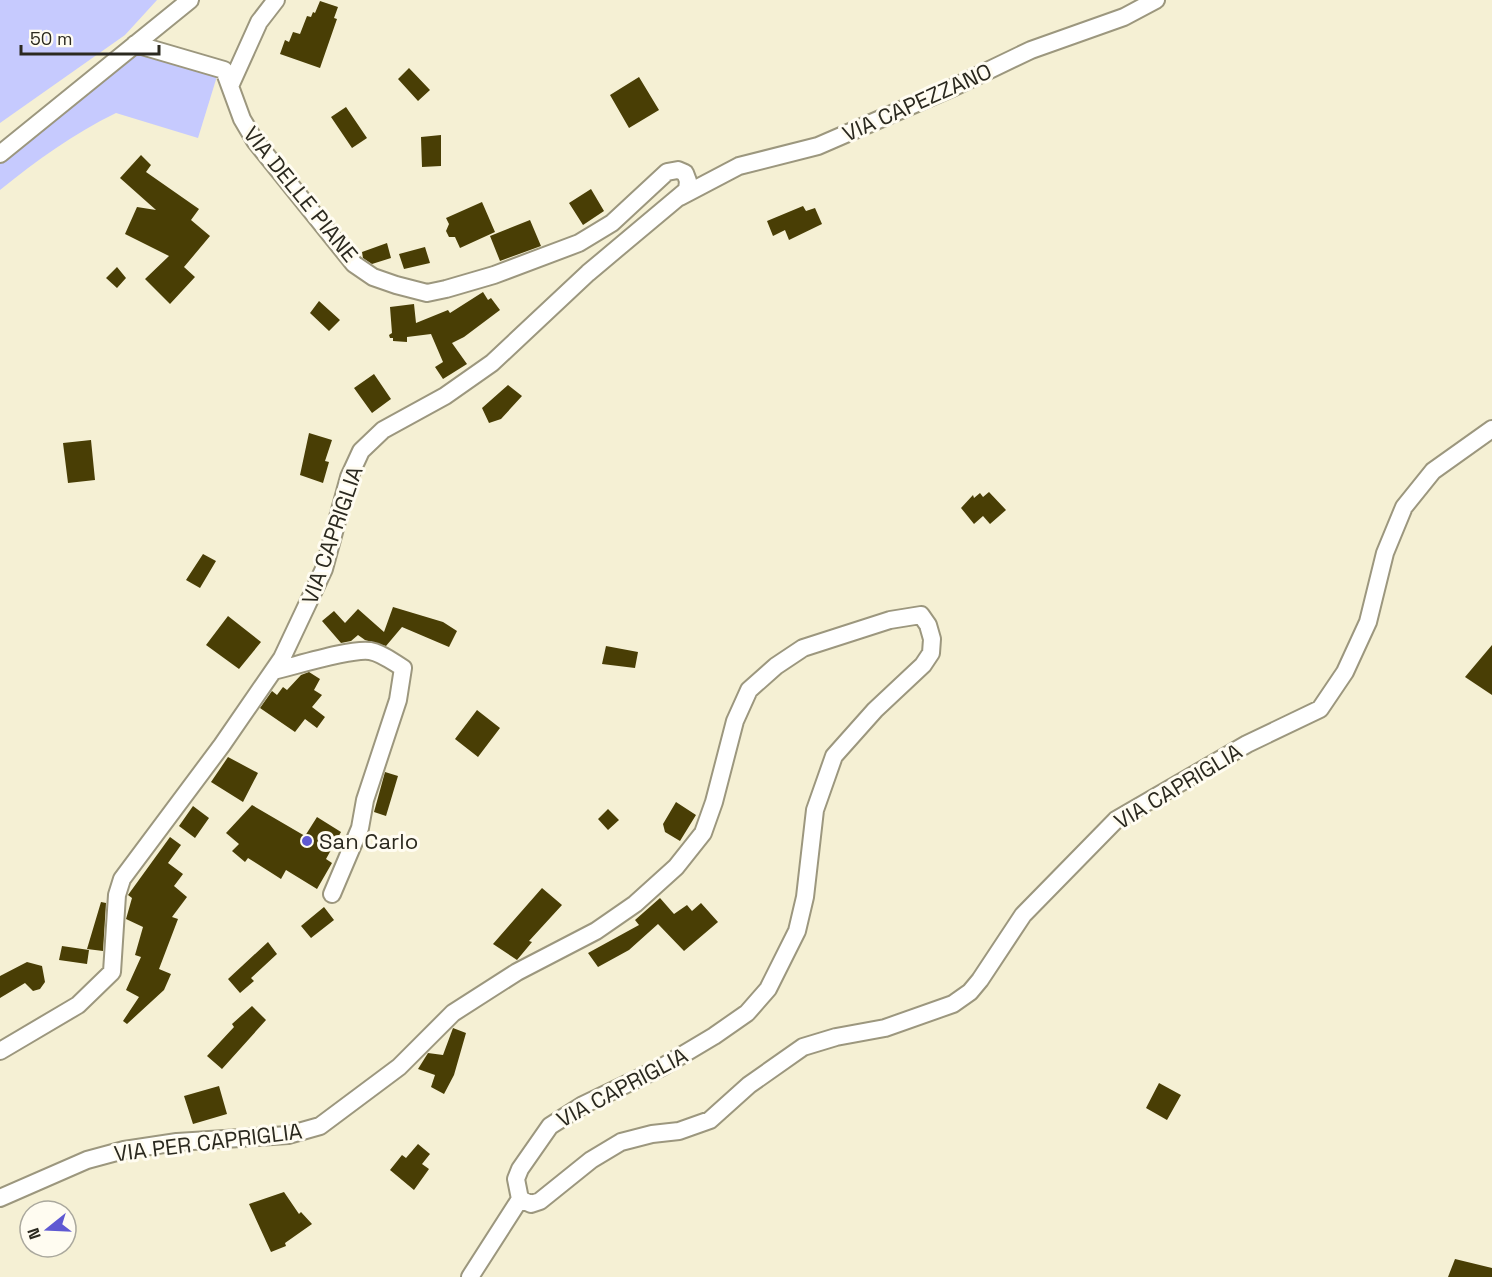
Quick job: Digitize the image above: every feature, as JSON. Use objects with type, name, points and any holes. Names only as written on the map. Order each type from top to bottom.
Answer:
[{"type":"street","points":[[0,154],[190,0]]},
{"type":"street","points":[[231,84],[259,22],[276,0]]},
{"type":"street","name":"VIA CAPEZZANO","points":[[677,199],[739,166],[818,146],[954,87],[1031,50],[1124,17],[1156,0]]},
{"type":"street","points":[[135,44],[224,70],[231,84]]},
{"type":"street","name":"VIA DELLE PIANE","points":[[231,84],[242,119],[255,141],[354,264],[374,277],[427,293],[494,275],[579,243],[612,222],[667,171],[685,172],[688,181],[687,190],[677,199]]},
{"type":"street","name":"VIA CAPRIGLIA","points":[[0,1051],[78,1005],[112,972],[117,895],[122,879],[222,746],[288,648],[313,596],[331,550],[349,477],[361,451],[373,437],[445,396],[492,363],[588,273],[677,199]]},
{"type":"street","name":"VIA CAPRIGLIA","points":[[453,1013],[517,972],[596,931],[635,904],[676,867],[703,833],[714,802],[735,721],[749,690],[776,666],[803,648],[890,620],[921,615],[932,639],[931,653],[923,665],[875,710],[834,756],[815,810],[807,863],[805,897],[797,931],[768,988],[747,1013],[714,1036],[662,1067],[583,1105],[550,1126],[520,1169],[516,1179],[520,1199],[531,1204],[540,1201],[591,1160],[621,1142],[652,1134],[679,1131],[710,1120],[749,1085],[803,1047],[919,1017],[953,1004],[970,992],[1023,915],[1116,820],[1247,744],[1320,709],[1345,672],[1368,622],[1385,553],[1404,507],[1433,471],[1492,429]]},
{"type":"street","points":[[273,671],[352,652],[369,651],[382,654],[403,668],[398,700],[365,801],[360,828],[332,894]]},
{"type":"street","name":"VIA PER CAPRIGLIA","points":[[0,1198],[87,1160],[124,1150],[177,1142],[288,1135],[320,1126],[399,1067],[453,1013]]},
{"type":"street","points":[[470,1277],[520,1199]]},
{"type":"shaded area","points":[[0,0],[157,0],[125,35],[0,123]]},
{"type":"shaded area","points":[[134,49],[218,73],[198,138],[116,113],[56,148],[0,190],[0,158]]},
{"type":"building","points":[[320,1],[338,7],[334,18],[337,19],[320,68],[280,54],[285,40],[289,42],[293,32],[300,34],[307,16],[311,17],[313,12],[315,13]]},
{"type":"building","points":[[409,68],[430,90],[418,101],[398,79]]},
{"type":"building","points":[[639,77],[659,110],[629,128],[610,95]]},
{"type":"building","points":[[346,107],[367,138],[352,148],[331,117]]},
{"type":"building","points":[[441,135],[441,166],[422,167],[421,137]]},
{"type":"building","points":[[141,155],[151,165],[146,172],[199,209],[191,220],[210,236],[184,267],[195,277],[170,304],[145,279],[169,256],[125,234],[137,207],[156,210],[120,178]]},
{"type":"building","points":[[591,189],[604,211],[583,225],[569,203]]},
{"type":"building","points":[[482,202],[495,232],[460,248],[455,237],[449,237],[446,231],[449,224],[446,218]]},
{"type":"building","points":[[803,206],[806,211],[815,208],[822,224],[789,240],[785,230],[773,236],[767,221]]},
{"type":"building","points":[[530,220],[541,246],[500,261],[490,236]]},
{"type":"building","points":[[387,243],[391,258],[372,264],[363,258],[362,252]]},
{"type":"building","points":[[425,247],[430,263],[404,269],[399,254]]},
{"type":"building","points":[[117,267],[126,278],[117,288],[106,278]]},
{"type":"building","points":[[483,292],[488,300],[491,298],[500,310],[464,337],[452,343],[467,364],[443,379],[435,367],[443,362],[431,334],[407,337],[407,342],[393,341],[393,338],[390,338],[389,335],[392,333],[390,307],[414,304],[416,323],[448,310],[450,313]]},
{"type":"building","points":[[319,301],[340,320],[329,331],[310,313]]},
{"type":"building","points":[[374,374],[391,399],[372,413],[354,388]]},
{"type":"building","points":[[508,385],[522,396],[501,419],[489,423],[482,408]]},
{"type":"building","points":[[309,433],[332,440],[325,461],[329,462],[323,483],[300,475]]},
{"type":"building","points":[[91,440],[95,480],[68,483],[63,443]]},
{"type":"building","points":[[989,492],[1006,510],[990,524],[983,516],[974,524],[961,508],[973,495],[974,498],[980,493],[983,497]]},
{"type":"building","points":[[203,554],[216,561],[200,588],[186,580]]},
{"type":"building","points":[[393,607],[443,622],[457,631],[449,647],[402,627],[386,646],[365,640],[358,635],[351,641],[341,643],[322,621],[334,611],[345,623],[358,609],[384,632]]},
{"type":"building","points":[[228,616],[261,642],[239,669],[206,645]]},
{"type":"building","points":[[1492,645],[1492,695],[1465,677]]},
{"type":"building","points":[[606,646],[638,652],[635,668],[602,664]]},
{"type":"building","points":[[309,672],[320,679],[314,690],[322,695],[312,707],[325,717],[317,728],[305,719],[295,732],[260,708],[272,691],[277,695],[283,687],[287,690],[301,675]]},
{"type":"building","points":[[477,710],[500,728],[478,757],[455,739]]},
{"type":"building","points":[[228,757],[258,773],[243,802],[211,782]]},
{"type":"building","points":[[385,772],[398,776],[386,816],[374,812]]},
{"type":"building","points":[[676,802],[696,815],[680,841],[665,832],[663,824]]},
{"type":"building","points":[[252,805],[305,836],[317,817],[341,832],[326,859],[332,863],[317,889],[286,870],[281,879],[248,858],[245,862],[232,851],[239,844],[226,833]]},
{"type":"building","points":[[193,806],[209,818],[195,838],[179,826]]},
{"type":"building","points":[[608,809],[619,820],[608,830],[598,819]]},
{"type":"building","points":[[170,837],[181,845],[168,863],[183,874],[174,886],[187,897],[172,917],[178,919],[159,969],[171,974],[164,990],[127,1024],[123,1021],[139,997],[126,990],[141,957],[135,955],[143,927],[126,919],[132,898],[128,895]]},
{"type":"building","points":[[542,888],[562,905],[529,941],[532,942],[517,960],[493,944]]},
{"type":"building","points":[[660,898],[674,914],[687,905],[692,911],[701,903],[718,922],[684,951],[658,924],[629,950],[598,967],[588,953],[639,925],[635,920]]},
{"type":"building","points":[[101,902],[106,903],[103,951],[87,949]]},
{"type":"building","points":[[324,907],[334,920],[311,938],[301,926]]},
{"type":"building","points":[[268,942],[277,954],[251,978],[254,981],[240,993],[228,979]]},
{"type":"building","points":[[62,946],[89,950],[87,964],[59,960]]},
{"type":"building","points":[[27,962],[42,966],[45,982],[40,989],[33,991],[25,983],[0,998],[0,976]]},
{"type":"building","points":[[252,1006],[266,1020],[222,1069],[207,1056],[234,1027],[232,1024]]},
{"type":"building","points":[[453,1028],[466,1033],[454,1075],[444,1094],[431,1087],[435,1075],[418,1069],[428,1053],[443,1055]]},
{"type":"building","points":[[1159,1083],[1181,1095],[1167,1120],[1146,1108]]},
{"type":"building","points":[[219,1086],[227,1114],[193,1124],[184,1096]]},
{"type":"building","points":[[418,1144],[430,1154],[422,1164],[429,1169],[414,1190],[390,1170],[402,1155],[406,1158]]},
{"type":"building","points":[[284,1192],[299,1214],[301,1212],[312,1224],[285,1243],[286,1246],[271,1252],[249,1204]]},
{"type":"building","points":[[1455,1259],[1492,1268],[1492,1277],[1448,1277]]},
{"type":"place","name":"San Carlo","points":[[307,841]]}]
